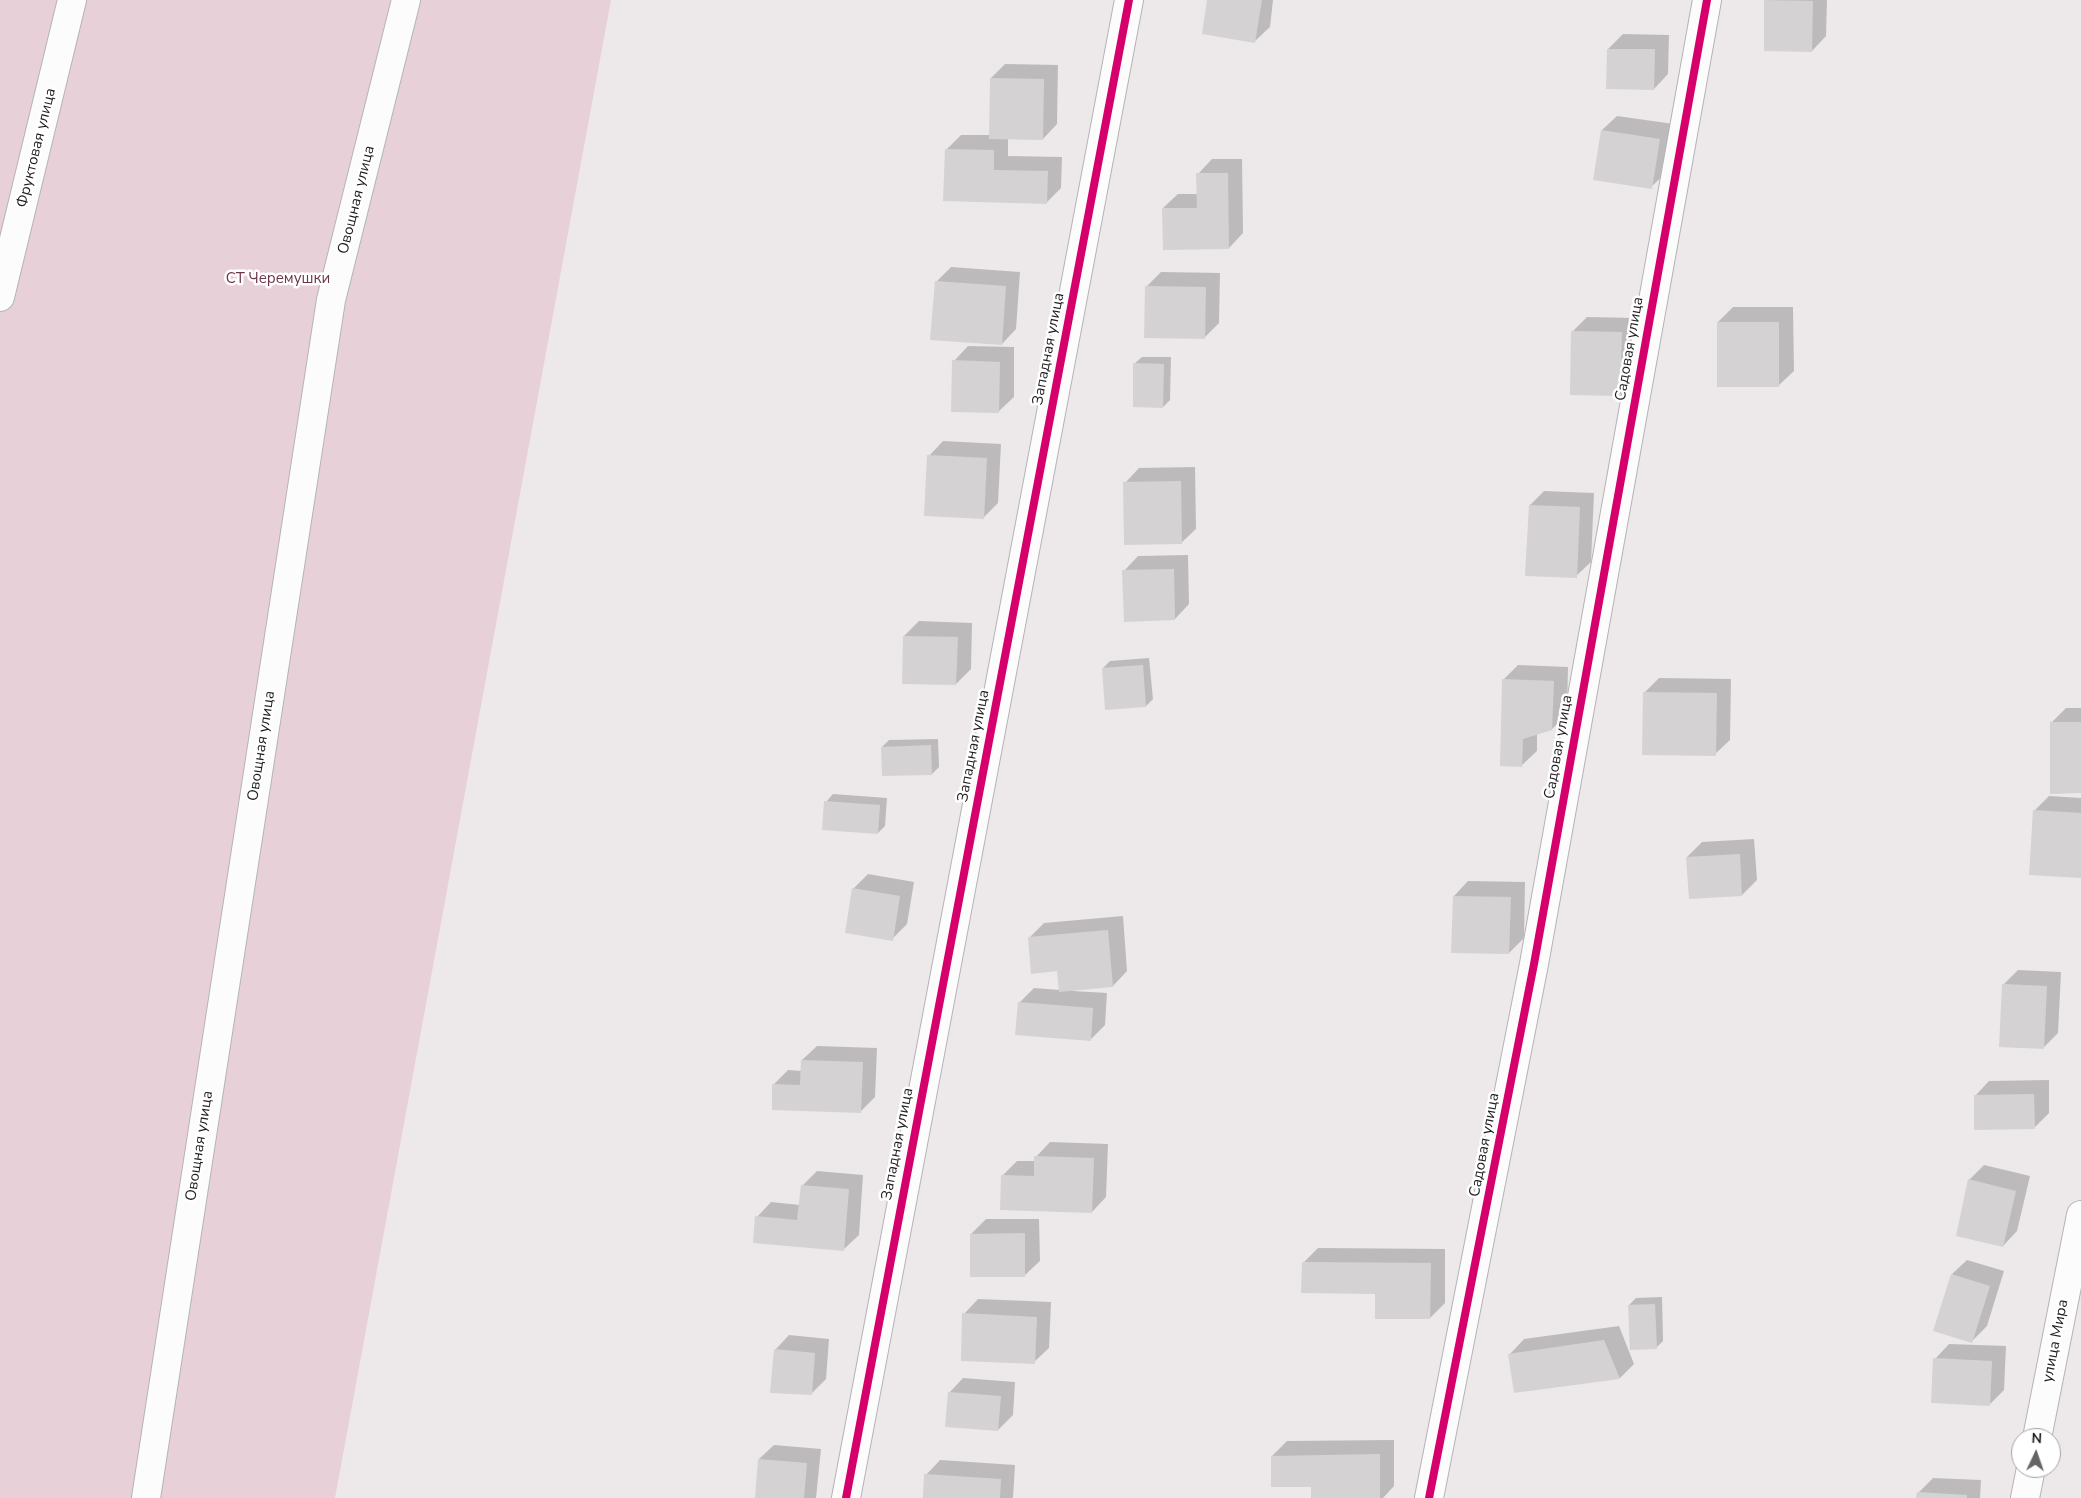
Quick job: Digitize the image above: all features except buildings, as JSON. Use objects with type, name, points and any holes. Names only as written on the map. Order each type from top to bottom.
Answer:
[{"type":"street","name":"Фруктовая улица","points":[[0,297],[72,0]]},
{"type":"street","name":"Овощная улица","points":[[146,1498],[332,300],[406,0]]},
{"type":"street","name":"Западная улица","points":[[846,1498],[1129,0]]},
{"type":"street","name":"Садовая улица","points":[[1429,1498],[1534,964],[1707,0]]},
{"type":"street","name":"улица Мира","points":[[2039,1428],[2081,1215]]},
{"type":"street","points":[[2025,1498],[2029,1478]]},
{"type":"green space","name":"СТ Черемушки","points":[[0,0],[611,0],[335,1498],[0,1498]]},
{"type":"cycle path","points":[[846,1498],[1129,0]]},
{"type":"cycle path","points":[[1429,1498],[1534,964],[1707,0]]}]
